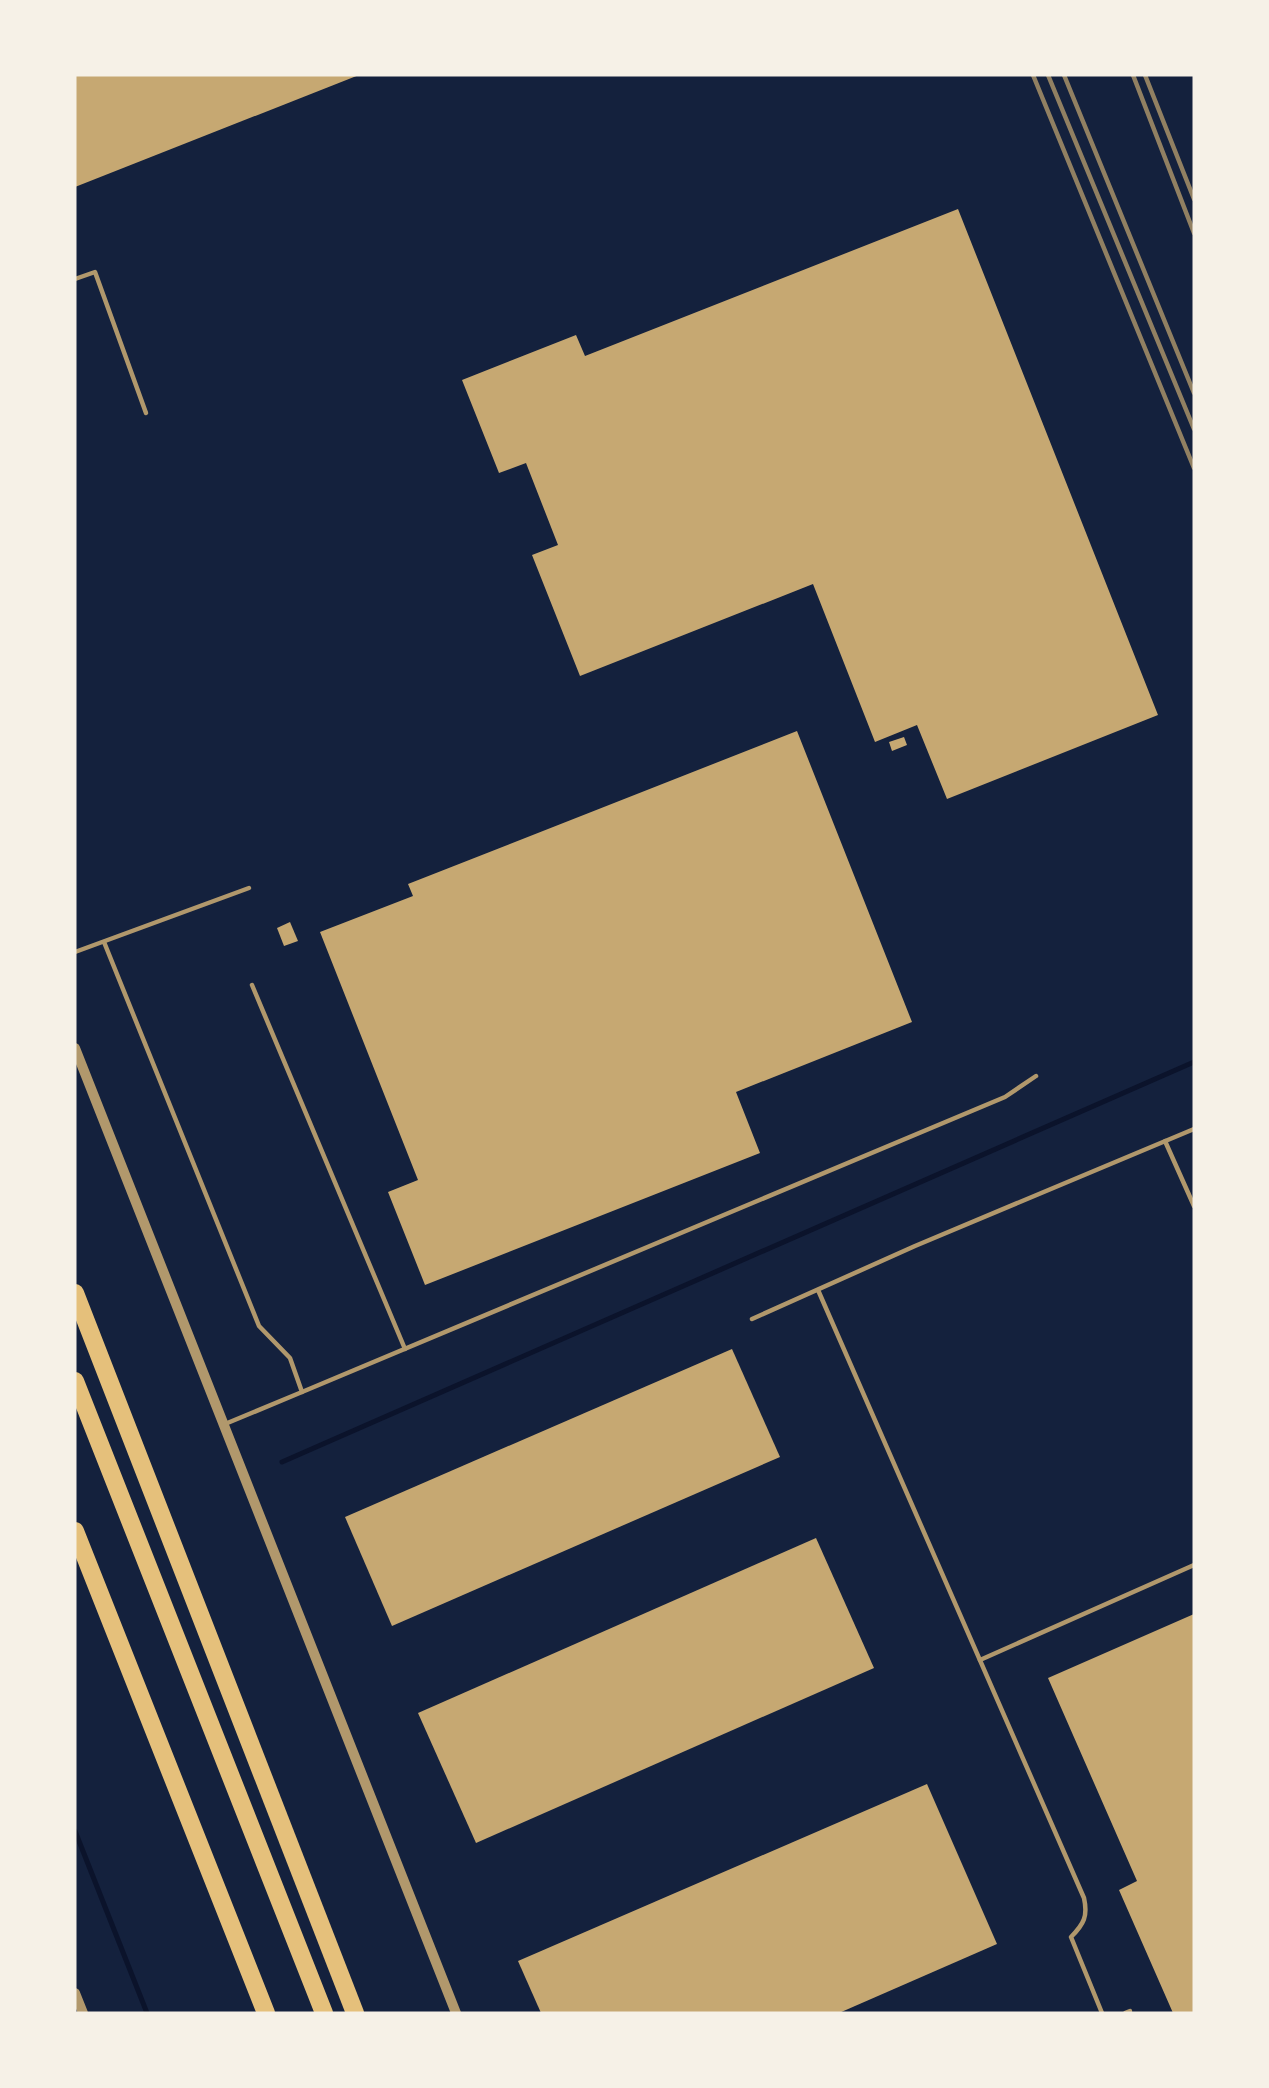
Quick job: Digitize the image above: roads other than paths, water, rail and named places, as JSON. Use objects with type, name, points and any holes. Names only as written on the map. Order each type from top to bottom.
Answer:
[{"type":"highway","points":[[75,1293],[355,2013]]},
{"type":"highway","points":[[75,1381],[324,2013]]},
{"type":"highway","points":[[75,1531],[266,2013]]},
{"type":"street","points":[[75,1047],[456,2013]]},
{"type":"street","points":[[75,1993],[83,2013]]},
{"type":"lane","points":[[75,279],[95,272],[146,413]]},
{"type":"lane","points":[[75,952],[249,888]]},
{"type":"lane","points":[[104,942],[259,1326],[290,1358],[302,1392]]},
{"type":"lane","points":[[252,985],[405,1349]]},
{"type":"lane","points":[[224,1424],[1005,1097],[1036,1076]]},
{"type":"lane","points":[[752,1319],[1194,1129]]},
{"type":"lane","points":[[1165,1141],[1194,1206]]},
{"type":"lane","points":[[818,1290],[1084,1898],[1087,1912],[1084,1923],[1071,1937],[1102,2013]]},
{"type":"lane","points":[[980,1660],[1194,1565]]},
{"type":"waterway","points":[[282,1462],[1194,1062]]},
{"type":"waterway","points":[[75,1831],[147,2013]]},
{"type":"railway","points":[[1033,75],[1194,468]]},
{"type":"railway","points":[[1048,75],[1194,429]]},
{"type":"railway","points":[[1064,75],[1194,393]]},
{"type":"railway","points":[[1133,75],[1194,233]]},
{"type":"railway","points":[[1145,75],[1194,199]]}]
